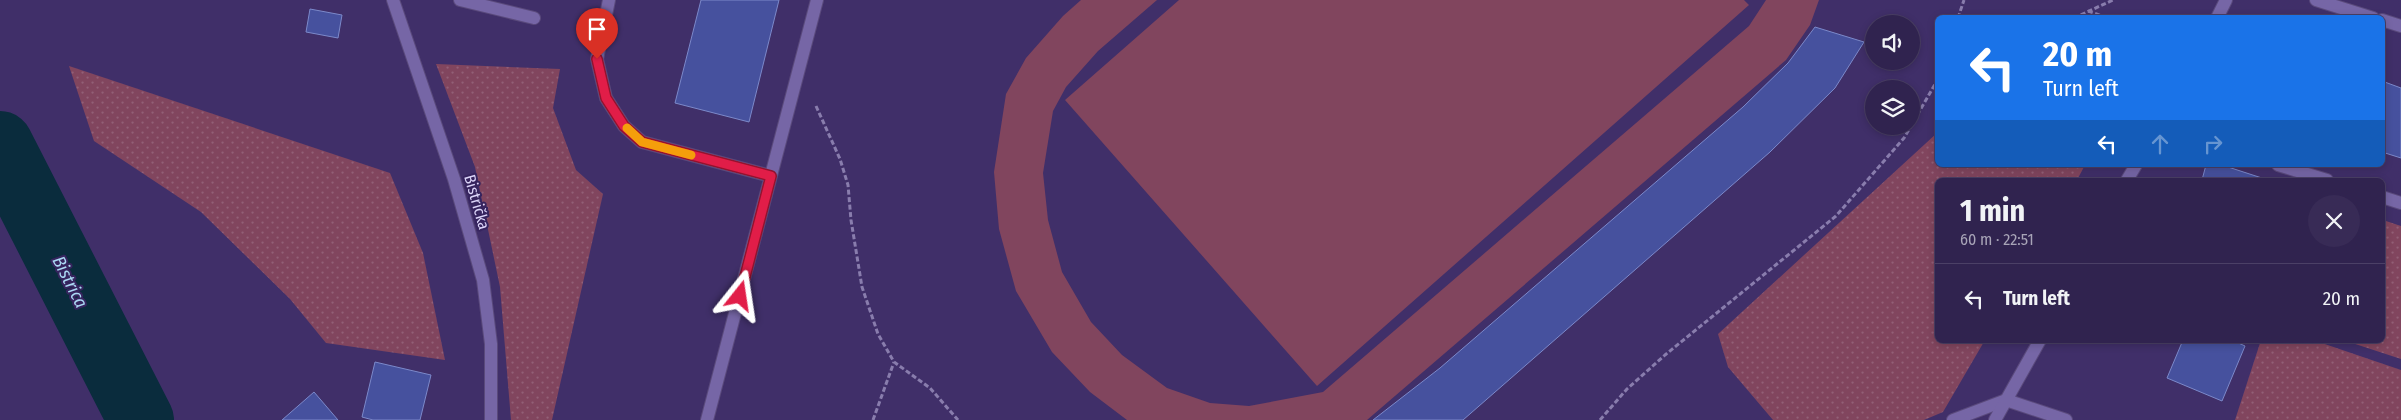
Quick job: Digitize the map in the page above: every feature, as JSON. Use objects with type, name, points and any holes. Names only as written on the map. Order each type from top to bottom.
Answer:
[{"type":"street","name":"Bistrička","points":[[392,0],[454,179],[483,280],[491,344],[491,420]]},
{"type":"street","points":[[460,0],[534,18]]},
{"type":"street","points":[[609,0],[597,59],[606,98],[624,126],[642,142],[771,176]]},
{"type":"street","points":[[707,420],[817,0]]},
{"type":"street","points":[[2218,15],[2226,0]]},
{"type":"street","points":[[2316,0],[2364,15]]},
{"type":"street","points":[[2385,21],[2401,26]]},
{"type":"street","points":[[2128,178],[2135,167]]},
{"type":"street","points":[[2284,167],[2320,178]]},
{"type":"street","points":[[2385,198],[2401,203]]},
{"type":"street","points":[[1995,420],[2038,343]]},
{"type":"street","points":[[1954,420],[2006,400],[2066,420]]},
{"type":"path","points":[[1959,15],[1964,0]]},
{"type":"path","points":[[2080,15],[2113,0]]},
{"type":"path","points":[[2087,11],[2099,15]]},
{"type":"path","points":[[799,69],[840,159],[848,185],[851,220],[862,287],[878,334],[894,362],[930,388],[958,420]]},
{"type":"path","points":[[1600,420],[1627,389],[1665,355],[1836,216],[1904,138],[1935,89]]},
{"type":"path","points":[[873,420],[894,362]]},
{"type":"shaded area","points":[[1081,0],[1157,0],[1098,51],[1066,87],[1053,111],[1043,173],[1048,220],[1062,272],[1091,322],[1122,355],[1167,388],[1210,403],[1249,406],[1323,392],[1749,26],[1766,0],[1819,0],[1810,25],[1786,60],[1367,420],[1127,420],[1090,392],[1052,352],[1016,291],[999,229],[994,172],[1006,94],[1026,58],[1063,16]]},
{"type":"shaded area","points":[[1179,0],[1744,0],[1749,5],[1317,386],[1065,100]]},
{"type":"shaded area","points":[[436,64],[560,69],[553,108],[576,170],[603,194],[552,420],[511,420],[500,287],[475,167]]},
{"type":"shaded area","points":[[69,66],[390,173],[423,253],[445,360],[326,343],[290,299],[201,212],[94,141]]},
{"type":"shaded area","points":[[1935,135],[1935,167],[2084,167],[2078,178],[1935,178],[1935,343],[1983,343],[1943,412],[1924,420],[1773,420],[1728,367],[1718,334]]},
{"type":"shaded area","points":[[2385,221],[2401,226],[2401,359],[2352,343],[2385,343]]},
{"type":"shaded area","points":[[2260,343],[2322,343],[2401,370],[2401,420],[2235,420]]},
{"type":"building","points":[[701,0],[779,0],[749,122],[675,103]]},
{"type":"building","points":[[310,9],[342,15],[338,38],[306,32]]},
{"type":"building","points":[[1815,27],[1864,42],[1835,88],[1770,152],[1463,420],[1373,420],[1440,368],[1743,107],[1788,63]]},
{"type":"building","points":[[2385,82],[2401,88],[2401,158],[2385,153]]},
{"type":"building","points":[[2205,167],[2228,167],[2262,178],[2203,178]]},
{"type":"building","points":[[2182,343],[2238,343],[2245,346],[2222,401],[2167,378]]},
{"type":"building","points":[[375,362],[431,375],[420,420],[373,420],[362,417]]},
{"type":"building","points":[[314,392],[338,420],[282,420]]},
{"type":"waterway","name":"Bistrica","points":[[0,144],[141,420]]},
{"type":"slow traffic","points":[[627,128],[642,142],[691,155]]},
{"type":"route","points":[[597,59],[606,98],[624,126],[642,142],[771,176],[740,296]]}]
